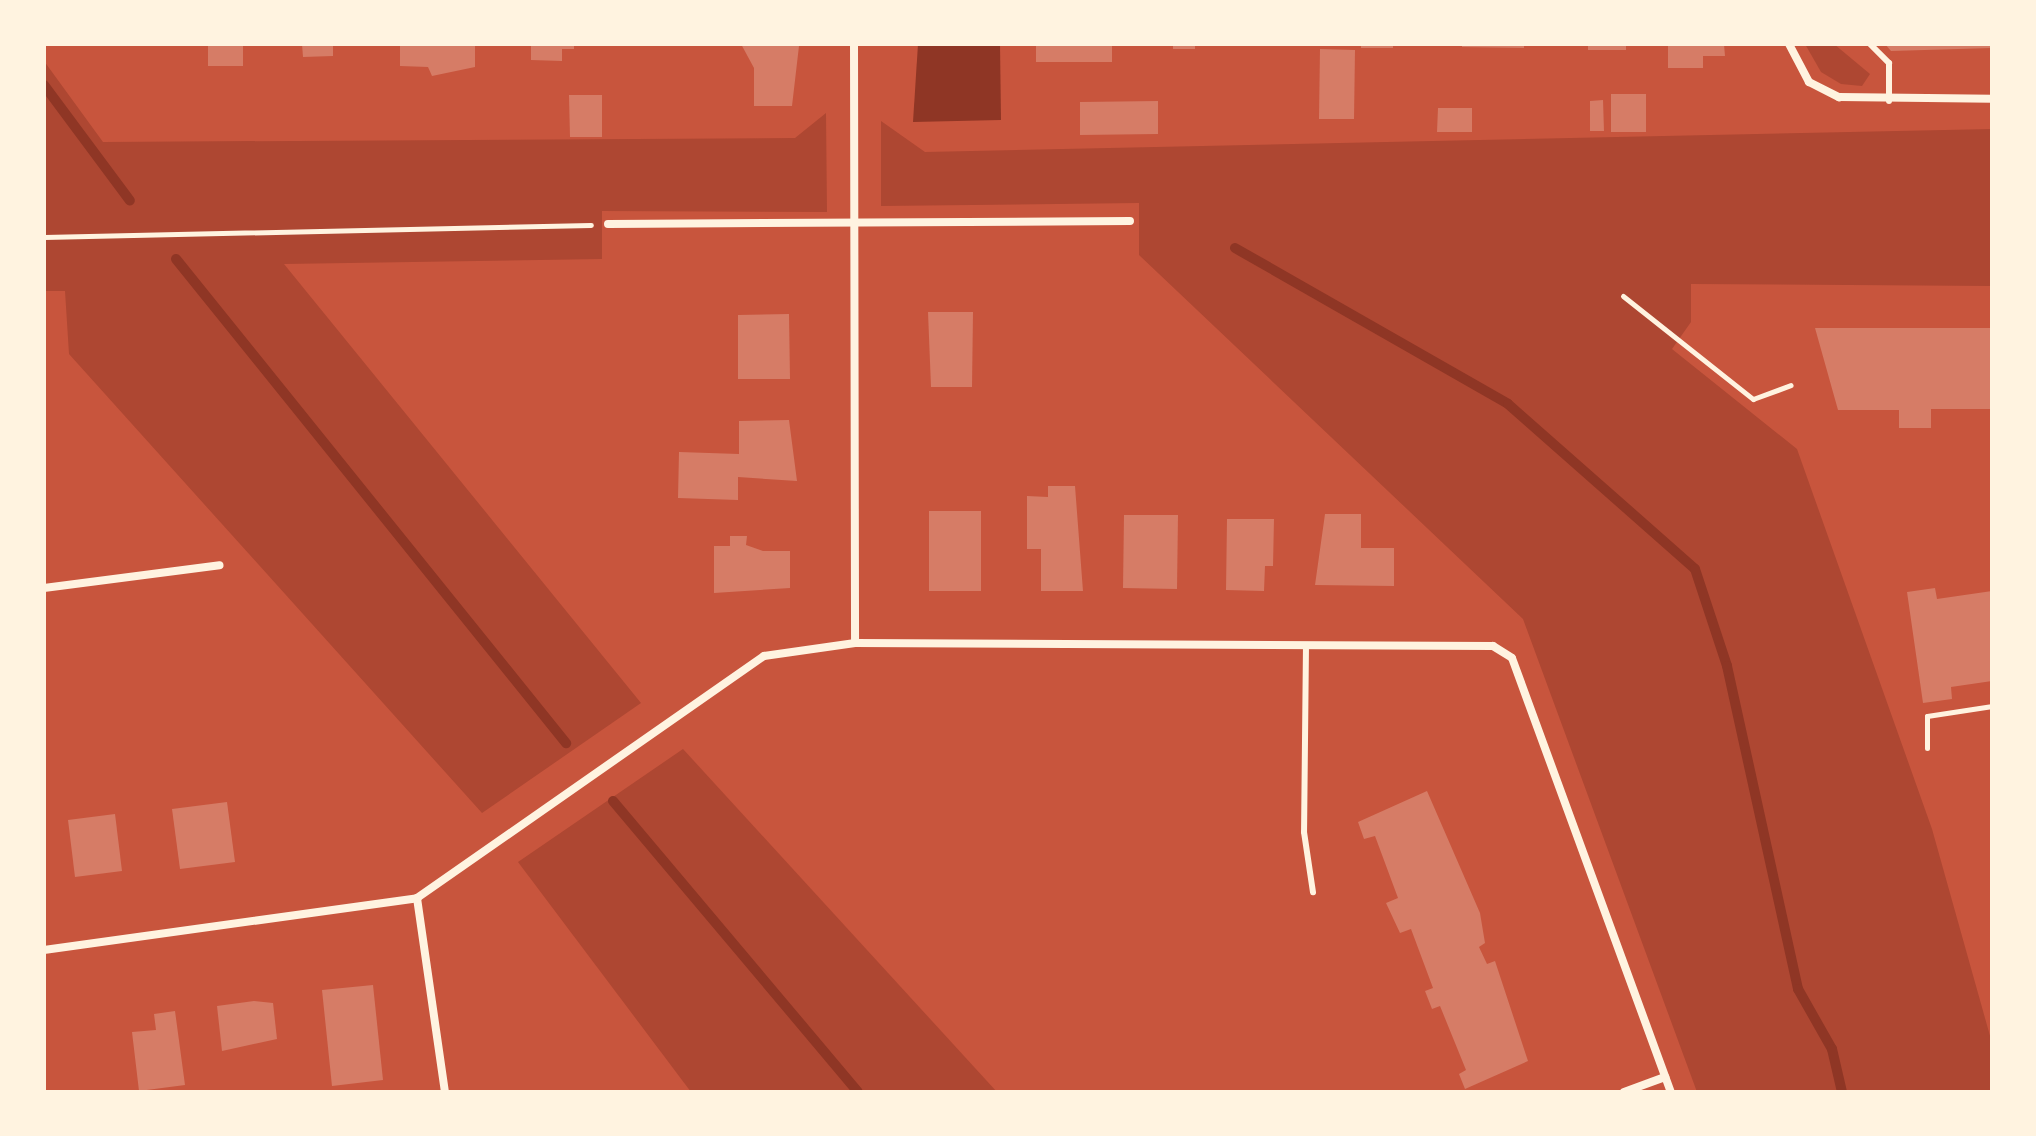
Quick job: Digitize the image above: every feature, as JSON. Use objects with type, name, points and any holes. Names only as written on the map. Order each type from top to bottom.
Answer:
[{"type":"street","points":[[854,44],[855,643]]},
{"type":"street","points":[[1789,44],[1801,73],[1823,93],[1889,101],[1992,99]]},
{"type":"street","points":[[608,224],[1130,221]]},
{"type":"street","points":[[44,588],[220,565]]},
{"type":"street","points":[[44,950],[417,898],[764,656],[855,643],[1493,646],[1512,658],[1671,1092]]},
{"type":"street","points":[[417,898],[445,1092]]},
{"type":"street","points":[[1624,1092],[1665,1077]]},
{"type":"lane","points":[[1870,44],[1889,63],[1889,101]]},
{"type":"lane","points":[[1306,645],[1304,832],[1313,892]]},
{"type":"path","points":[[44,237],[608,224]]},
{"type":"path","points":[[1623,296],[1753,399],[1791,385]]},
{"type":"path","points":[[1927,748],[1927,716],[1992,706]]},
{"type":"shaded area","points":[[918,44],[1000,44],[1001,120],[913,122]]},
{"type":"shaded area","points":[[1805,44],[1834,44],[1870,74],[1862,86],[1841,84],[1821,72]]},
{"type":"shaded area","points":[[44,61],[103,142],[795,138],[826,113],[827,212],[602,211],[602,259],[284,264],[641,703],[482,813],[69,354],[65,291],[44,291]]},
{"type":"shaded area","points":[[881,121],[925,152],[1992,129],[1992,286],[1691,284],[1691,322],[1672,349],[1797,449],[1932,829],[1992,1043],[1992,1092],[1697,1092],[1523,619],[1139,255],[1139,203],[881,206]]},
{"type":"shaded area","points":[[683,749],[997,1092],[691,1092],[518,862]]},
{"type":"building","points":[[208,44],[243,44],[243,66],[208,66]]},
{"type":"building","points":[[302,44],[333,44],[333,56],[303,57]]},
{"type":"building","points":[[400,44],[475,44],[475,67],[432,76],[428,67],[400,66]]},
{"type":"building","points":[[531,44],[574,44],[574,49],[562,49],[562,61],[531,60]]},
{"type":"building","points":[[741,44],[799,46],[792,106],[754,106],[754,68]]},
{"type":"building","points":[[1036,44],[1112,44],[1112,62],[1036,62]]},
{"type":"building","points":[[1173,44],[1195,44],[1195,49],[1173,49]]},
{"type":"building","points":[[1361,44],[1393,44],[1393,48],[1361,48]]},
{"type":"building","points":[[1462,44],[1524,44],[1524,48],[1462,47]]},
{"type":"building","points":[[1588,44],[1626,44],[1626,50],[1588,50]]},
{"type":"building","points":[[1668,44],[1724,44],[1725,56],[1703,56],[1703,68],[1668,68]]},
{"type":"building","points":[[1885,44],[1992,44],[1992,48],[1891,51]]},
{"type":"building","points":[[1320,49],[1355,50],[1354,119],[1319,119]]},
{"type":"building","points":[[1611,94],[1646,94],[1646,132],[1611,132]]},
{"type":"building","points":[[569,95],[602,95],[602,137],[570,137]]},
{"type":"building","points":[[1603,100],[1604,131],[1590,131],[1590,101]]},
{"type":"building","points":[[1158,101],[1158,134],[1080,135],[1080,102]]},
{"type":"building","points":[[1438,108],[1472,108],[1472,132],[1437,132]]},
{"type":"building","points":[[928,312],[973,312],[972,387],[931,387]]},
{"type":"building","points":[[789,314],[790,379],[738,379],[738,315]]},
{"type":"building","points":[[1815,328],[1992,328],[1992,409],[1931,409],[1931,428],[1899,428],[1899,410],[1838,410]]},
{"type":"building","points":[[789,420],[797,481],[738,477],[738,500],[678,498],[679,452],[739,454],[739,421]]},
{"type":"building","points":[[1048,486],[1075,486],[1083,591],[1041,591],[1041,549],[1027,549],[1027,496],[1048,497]]},
{"type":"building","points":[[929,511],[981,511],[981,591],[929,591]]},
{"type":"building","points":[[1325,514],[1361,514],[1361,548],[1394,548],[1394,586],[1315,585]]},
{"type":"building","points":[[1124,515],[1178,515],[1177,589],[1123,588]]},
{"type":"building","points":[[1227,519],[1274,519],[1273,566],[1265,566],[1264,591],[1226,590]]},
{"type":"building","points":[[730,536],[747,536],[746,545],[763,551],[790,551],[790,588],[714,593],[714,546],[730,546]]},
{"type":"building","points":[[1935,588],[1937,599],[1992,591],[1992,681],[1951,687],[1952,699],[1923,703],[1907,592]]},
{"type":"building","points":[[1427,791],[1480,913],[1485,943],[1479,947],[1487,964],[1495,961],[1528,1061],[1465,1089],[1459,1074],[1466,1070],[1440,1006],[1432,1009],[1425,991],[1433,988],[1411,929],[1400,933],[1386,903],[1398,898],[1375,836],[1364,839],[1358,822]]},
{"type":"building","points":[[227,802],[235,862],[180,869],[172,809]]},
{"type":"building","points":[[115,814],[122,871],[75,877],[68,820]]},
{"type":"building","points":[[373,985],[383,1080],[332,1086],[322,990]]},
{"type":"building","points":[[254,1001],[273,1003],[277,1039],[222,1051],[217,1006]]},
{"type":"building","points":[[175,1011],[185,1085],[139,1091],[132,1032],[156,1030],[154,1014]]},
{"type":"waterway","points":[[44,85],[130,201]]},
{"type":"waterway","points":[[1235,248],[1508,404],[1695,569],[1727,666],[1798,989],[1832,1049],[1842,1092]]},
{"type":"waterway","points":[[176,259],[566,743]]},
{"type":"waterway","points":[[613,801],[858,1092]]}]
